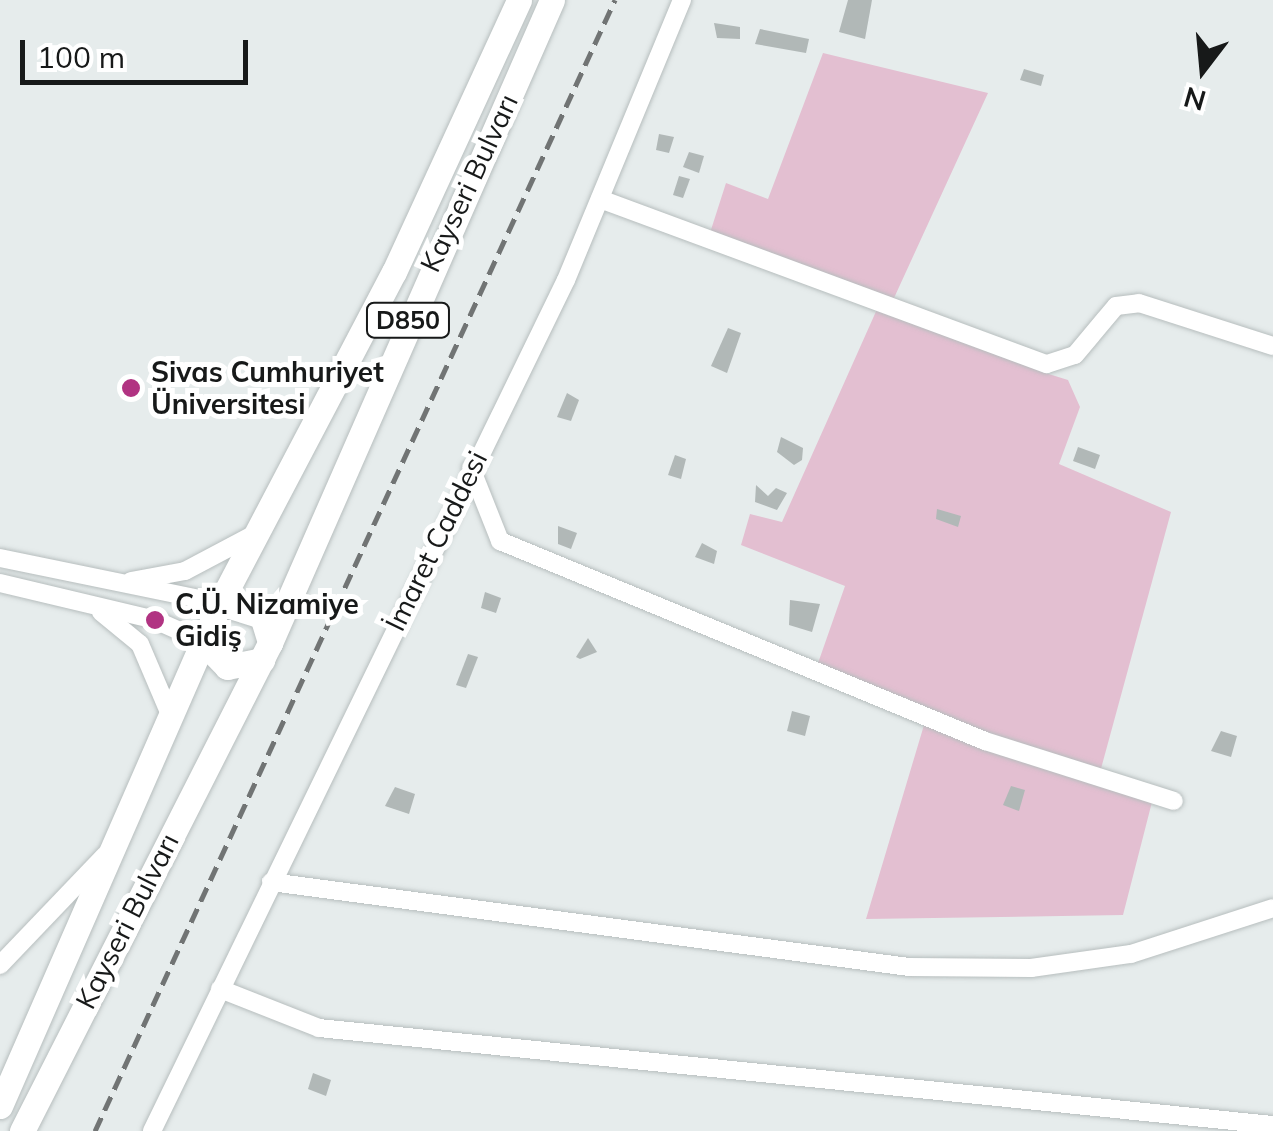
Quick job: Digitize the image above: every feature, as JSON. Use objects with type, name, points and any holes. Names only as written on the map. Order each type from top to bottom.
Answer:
[{"type":"highway","name":"Kayseri Bulvarı","points":[[0,1106],[220,602],[394,272],[519,0]]},
{"type":"highway","name":"Kayseri Bulvarı","points":[[22,1131],[266,652],[552,0]]},
{"type":"highway","points":[[202,641],[227,667],[266,652],[262,616],[220,602]]},
{"type":"street","name":"İmaret Caddesi","points":[[152,1131],[600,199],[682,0]]},
{"type":"street","points":[[600,199],[1029,359],[1061,363],[1075,355],[1116,306],[1139,303],[1273,346]]},
{"type":"street","points":[[471,468],[500,541],[746,648],[1057,768],[1174,802]]},
{"type":"street","points":[[106,582],[173,575],[256,534]]},
{"type":"street","points":[[0,558],[220,602]]},
{"type":"street","points":[[0,584],[92,606],[202,641]]},
{"type":"street","points":[[92,606],[140,644],[169,712]]},
{"type":"street","points":[[0,965],[112,847]]},
{"type":"street","points":[[271,882],[909,968],[1031,968],[1130,954],[1273,908]]},
{"type":"street","points":[[220,989],[319,1028],[1273,1125]]},
{"type":"shaded area","points":[[823,53],[988,93],[894,298],[1045,357],[1039,371],[1068,380],[1080,407],[1059,464],[1171,512],[1099,776],[1152,802],[1123,915],[866,919],[927,715],[817,666],[845,586],[741,545],[750,514],[782,522],[878,307],[709,236],[726,183],[768,199]]},
{"type":"building","points":[[848,0],[872,0],[865,39],[839,32]]},
{"type":"building","points":[[714,23],[740,27],[740,39],[717,38]]},
{"type":"building","points":[[760,29],[809,39],[806,53],[755,44]]},
{"type":"building","points":[[1024,69],[1044,75],[1041,86],[1020,80]]},
{"type":"building","points":[[659,134],[674,137],[669,153],[656,150]]},
{"type":"building","points":[[689,152],[704,156],[699,173],[683,167]]},
{"type":"building","points":[[679,176],[690,179],[683,198],[673,195]]},
{"type":"building","points":[[728,328],[741,333],[727,373],[711,366]]},
{"type":"building","points":[[567,393],[579,400],[571,421],[557,417]]},
{"type":"building","points":[[781,437],[803,448],[802,460],[794,465],[777,452]]},
{"type":"building","points":[[1078,447],[1100,455],[1095,469],[1073,461]]},
{"type":"building","points":[[675,455],[686,459],[681,479],[668,475]]},
{"type":"building","points":[[756,485],[768,496],[776,488],[787,493],[777,510],[755,502]]},
{"type":"building","points":[[937,509],[961,516],[958,527],[936,519]]},
{"type":"building","points":[[558,526],[577,533],[571,549],[558,544]]},
{"type":"building","points":[[702,543],[717,551],[714,564],[695,557]]},
{"type":"building","points":[[485,592],[501,598],[496,613],[481,608]]},
{"type":"building","points":[[790,600],[820,604],[812,632],[789,625]]},
{"type":"building","points":[[588,638],[597,652],[576,657]]},
{"type":"building","points":[[468,654],[478,657],[466,688],[456,685]]},
{"type":"building","points":[[792,711],[810,716],[805,736],[787,731]]},
{"type":"building","points":[[1221,731],[1237,736],[1231,757],[1211,751]]},
{"type":"building","points":[[1011,786],[1025,790],[1019,811],[1003,805]]},
{"type":"building","points":[[395,787],[415,794],[409,814],[385,806]]},
{"type":"building","points":[[313,1073],[331,1080],[326,1096],[308,1089]]},
{"type":"railway","points":[[95,1131],[615,0]]},
{"type":"place","name":"Sivas Cumhuriyet Üniversitesi","points":[[131,388]]},
{"type":"place","name":"C.Ü. Nizamiye Gidiş","points":[[155,620]]}]
